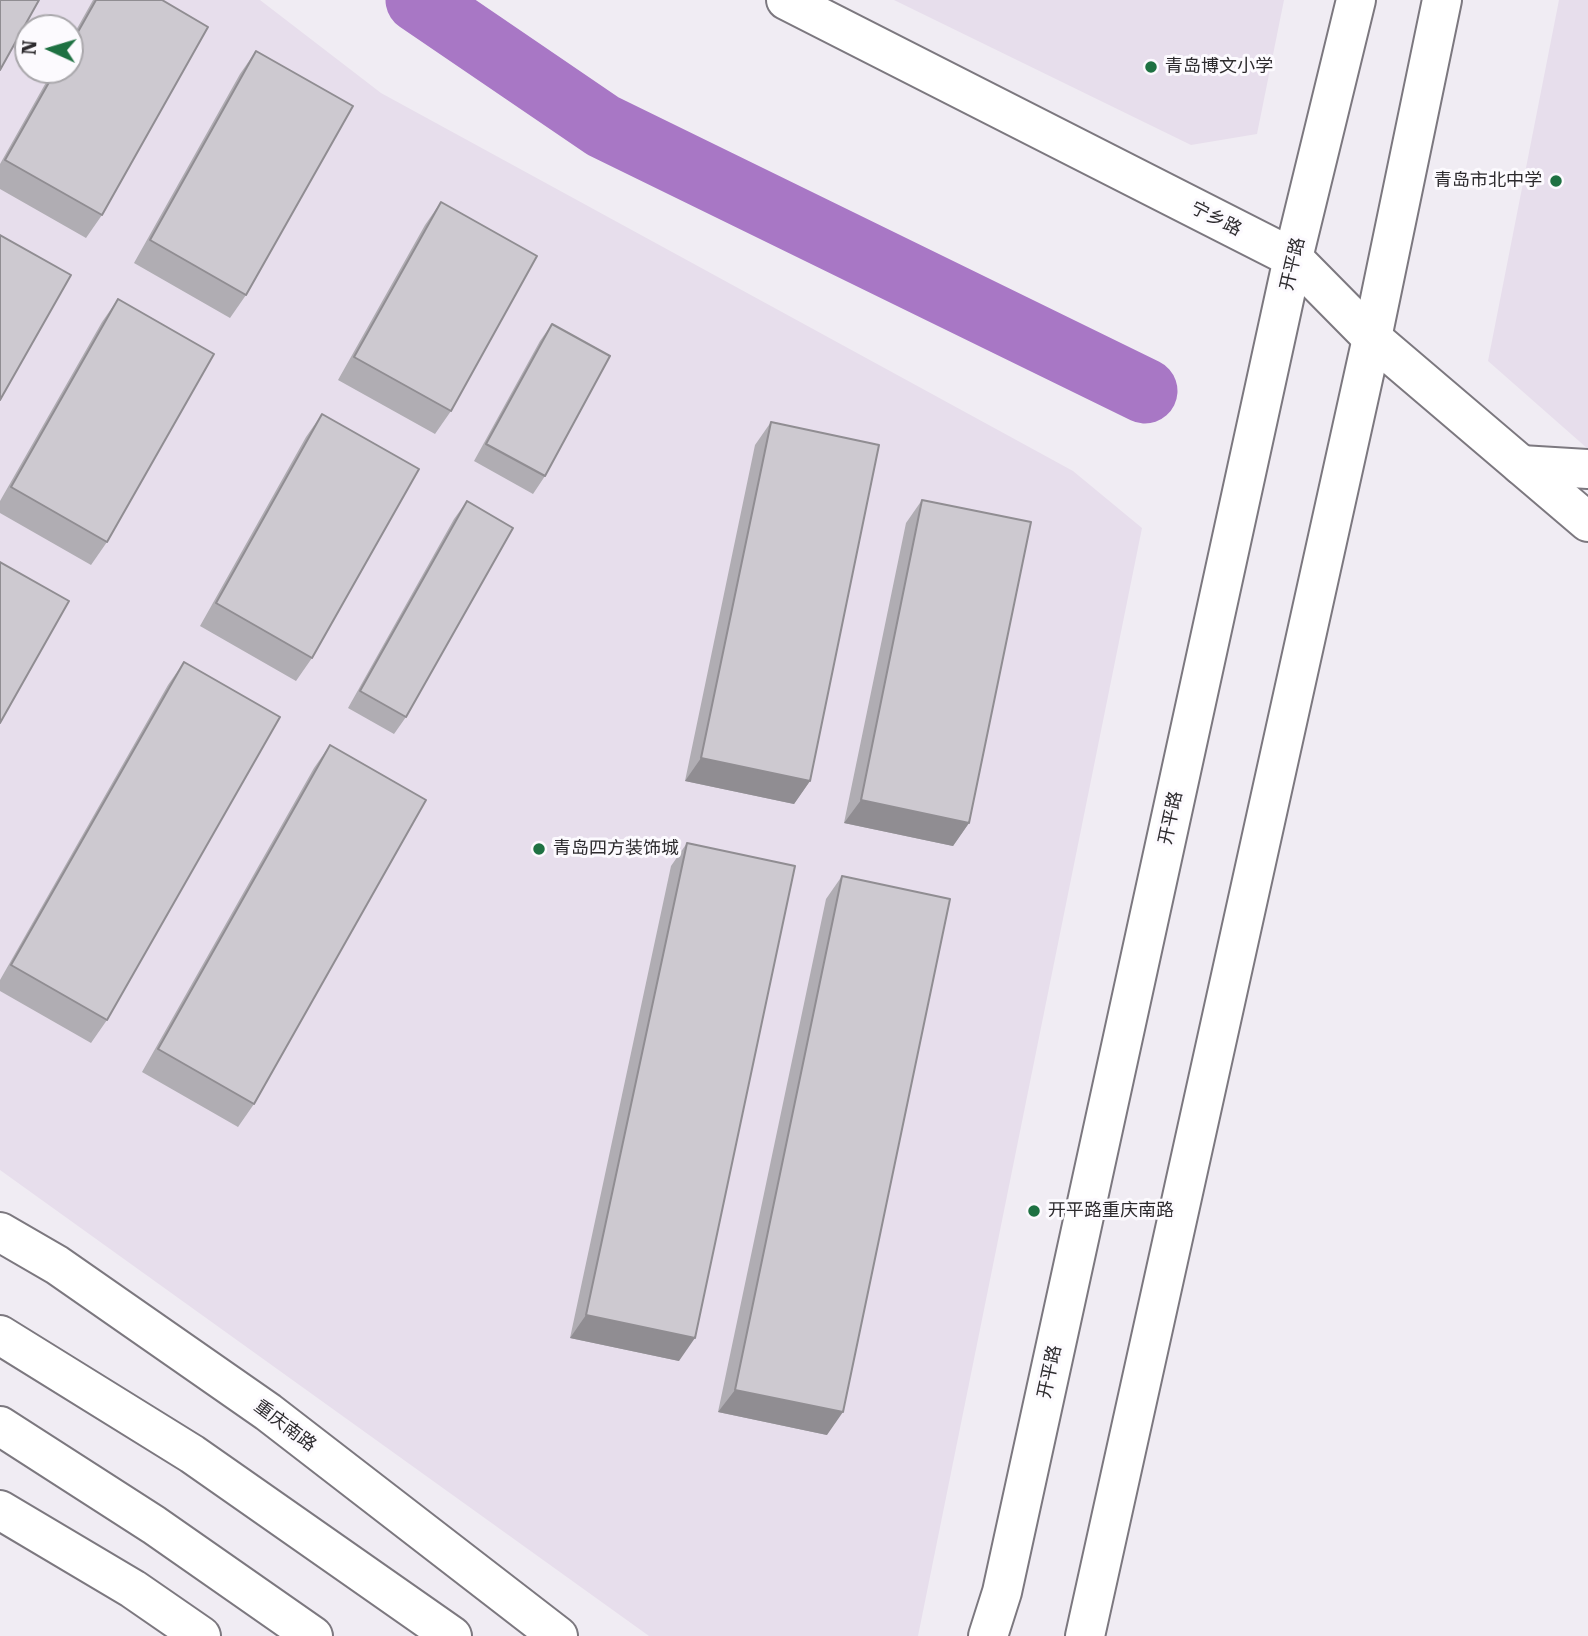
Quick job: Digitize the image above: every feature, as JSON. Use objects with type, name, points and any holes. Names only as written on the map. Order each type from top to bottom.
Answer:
[{"type":"main road","name":"宁乡路","points":[[786,0],[1293,258],[1372,338],[1588,522]]},
{"type":"main road","name":"开平路","points":[[988,1636],[1002,1592],[1293,258],[1356,0]]},
{"type":"main road","points":[[1085,1636],[1372,338],[1442,0]]},
{"type":"main road","points":[[1521,465],[1588,469]]},
{"type":"main road","name":"重庆南路","points":[[0,1232],[57,1265],[268,1412],[558,1636]]},
{"type":"main road","points":[[0,1335],[192,1454],[452,1636]]},
{"type":"main road","points":[[0,1426],[154,1525],[313,1636]]},
{"type":"main road","points":[[0,1510],[133,1589],[201,1636]]},
{"type":"shaded area","name":"青岛四方装饰城","points":[[0,0],[260,0],[381,93],[1073,471],[1142,528],[918,1636],[649,1636],[0,1170]]},
{"type":"shaded area","name":"青岛博文小学","points":[[894,0],[1284,0],[1257,134],[1191,145]]},
{"type":"shaded area","name":"青岛市北中学","points":[[1559,0],[1588,0],[1588,449],[1488,361]]},
{"type":"building","points":[[0,0],[39,0],[31,14],[14,14],[14,45],[0,70]]},
{"type":"building","points":[[96,0],[162,0],[208,27],[102,215],[5,160],[48,84],[84,84],[84,21]]},
{"type":"building","points":[[256,51],[353,106],[246,295],[150,240]]},
{"type":"building","points":[[441,202],[537,256],[451,411],[354,357]]},
{"type":"building","points":[[0,235],[71,275],[0,400]]},
{"type":"building","points":[[118,299],[214,354],[107,542],[11,487]]},
{"type":"building","points":[[552,324],[610,356],[545,476],[486,444]]},
{"type":"building","points":[[322,414],[419,469],[312,658],[216,603]]},
{"type":"building","points":[[771,422],[879,445],[810,781],[701,758]]},
{"type":"building","points":[[922,500],[1031,522],[969,823],[861,800]]},
{"type":"building","points":[[467,501],[513,528],[406,717],[360,691]]},
{"type":"building","points":[[0,562],[69,601],[0,723]]},
{"type":"building","points":[[184,662],[280,717],[107,1020],[11,965]]},
{"type":"building","points":[[330,745],[426,800],[254,1104],[158,1049]]},
{"type":"building","points":[[687,843],[795,866],[695,1338],[586,1315]]},
{"type":"building","points":[[842,876],[950,899],[843,1412],[735,1390]]},
{"type":"waterway","points":[[418,0],[603,126],[1145,391]]},
{"type":"place","name":"青岛博文小学","points":[[1151,67]]},
{"type":"place","name":"青岛市北中学","points":[[1556,181]]},
{"type":"place","name":"青岛四方装饰城","points":[[539,849]]},
{"type":"place","name":"开平路重庆南路","points":[[1034,1211]]}]
